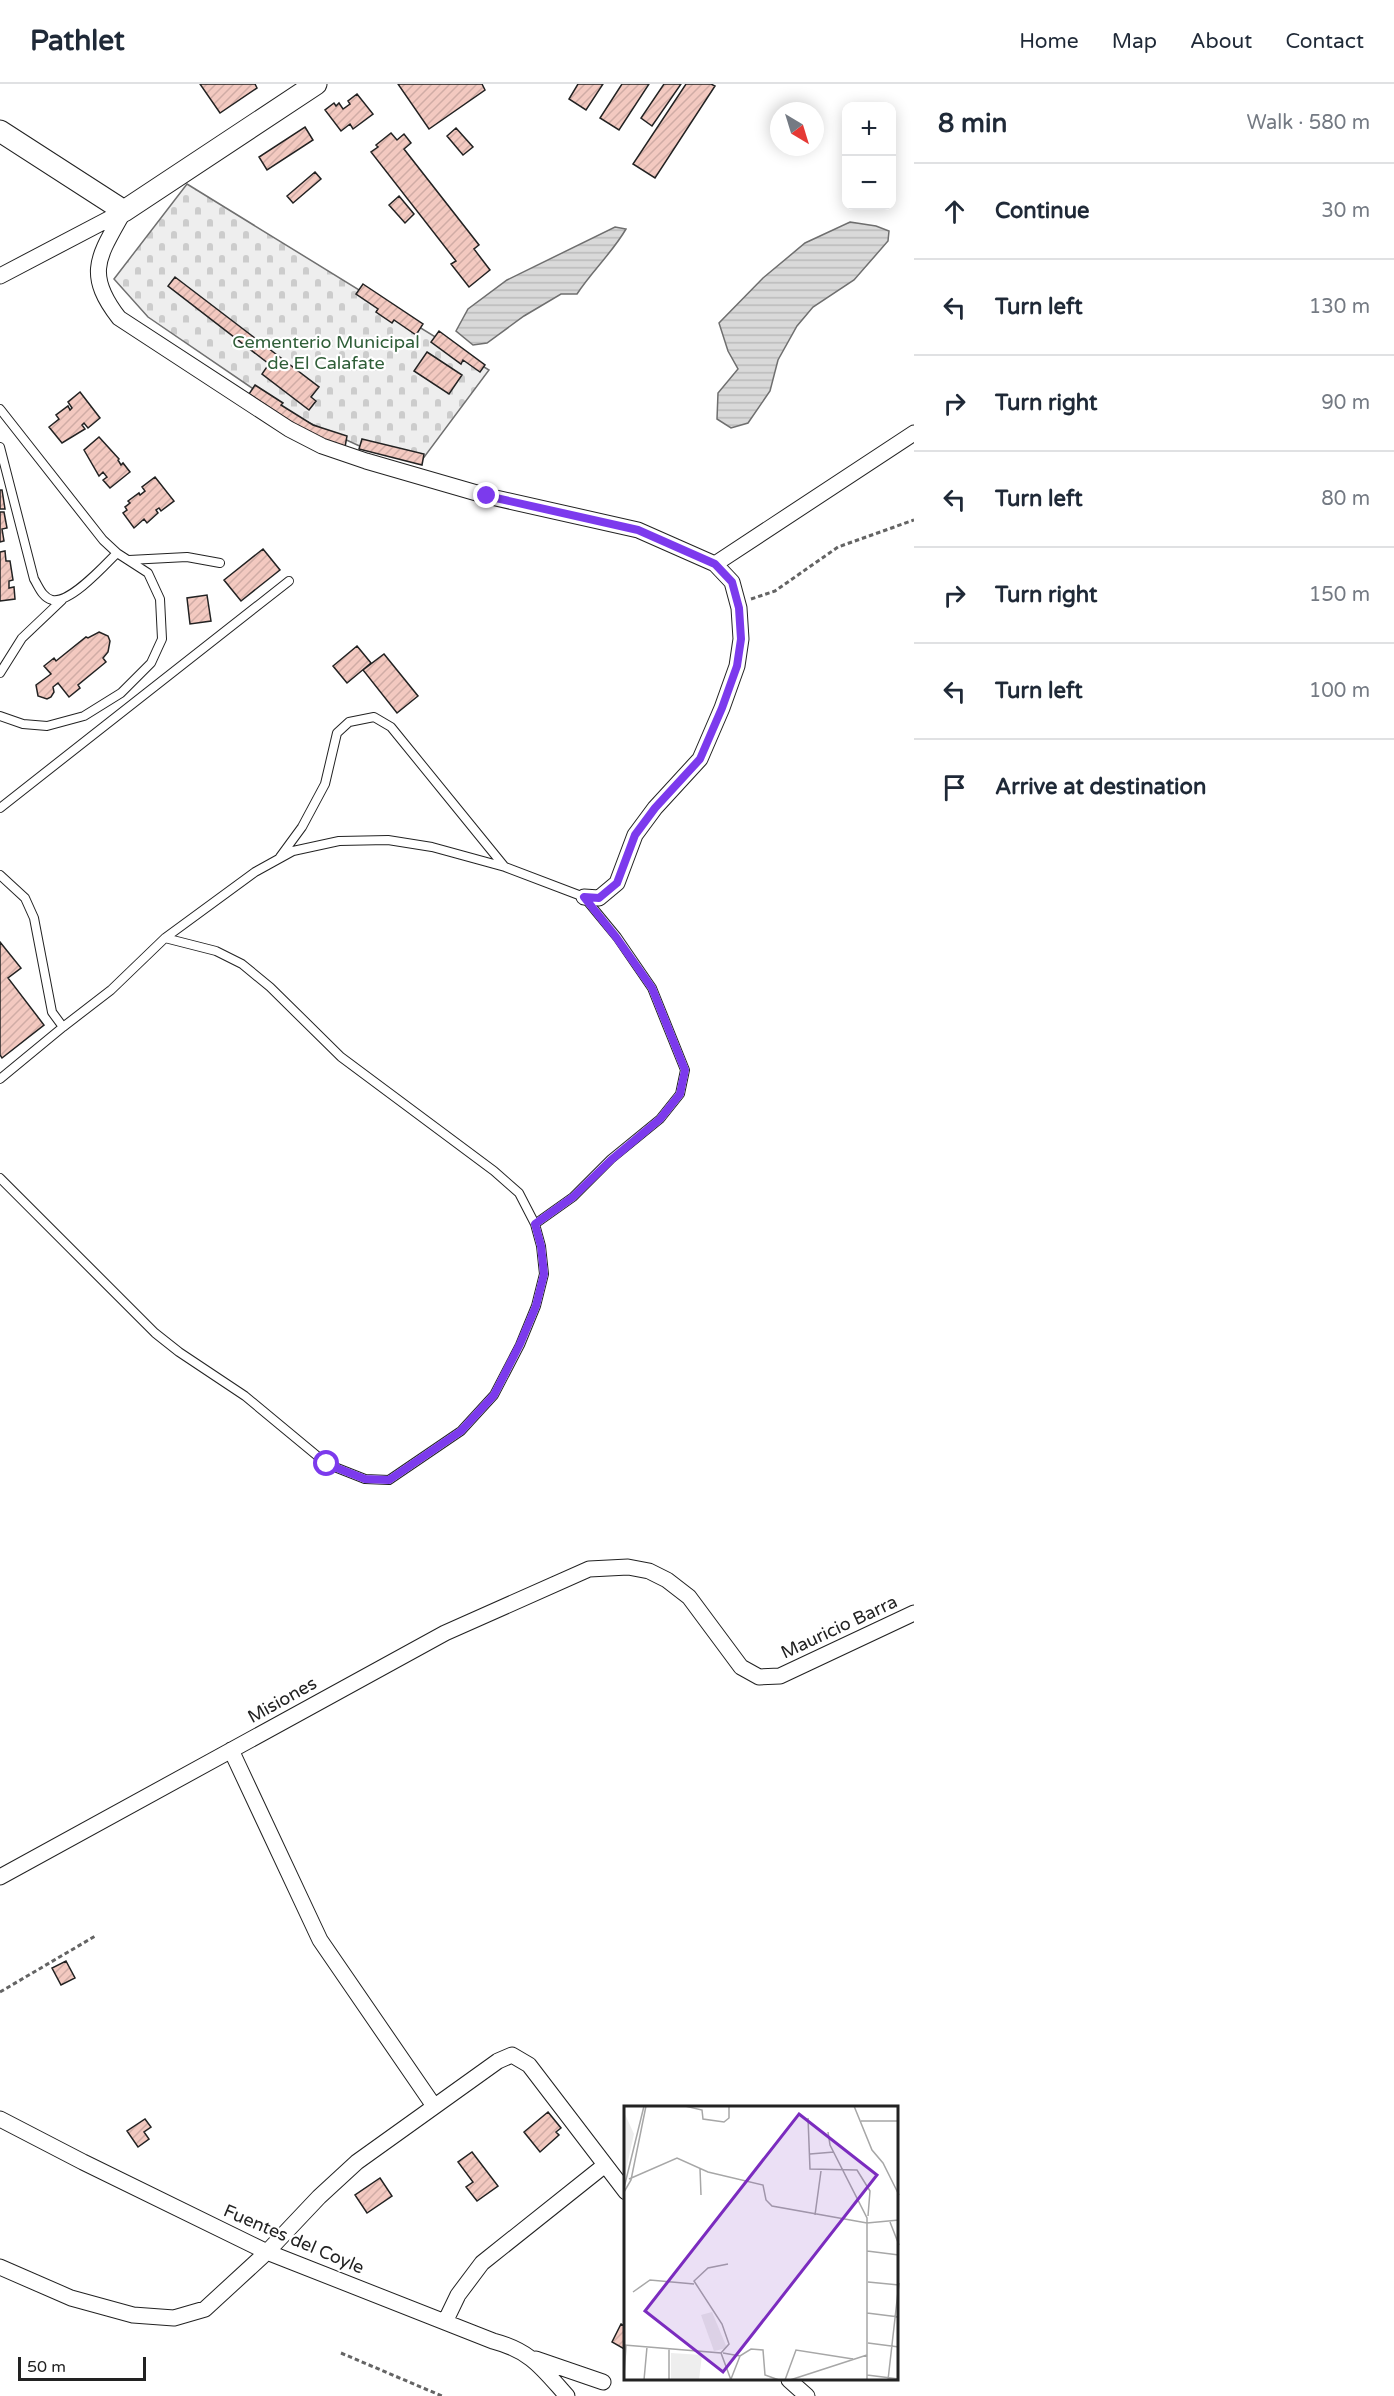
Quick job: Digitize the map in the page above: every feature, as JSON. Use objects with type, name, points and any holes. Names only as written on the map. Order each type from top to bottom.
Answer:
[{"type":"main road","points":[[0,131],[124,211],[316,84]]},
{"type":"street","points":[[0,276],[124,211]]},
{"type":"street","points":[[124,211],[104,247],[97,274],[105,300],[119,318],[289,429],[322,446],[487,496],[638,530],[715,564],[732,582],[741,639],[737,666],[700,759],[655,808],[635,835],[617,883],[599,898],[584,897]]},
{"type":"street","points":[[715,564],[914,433]]},
{"type":"street","name":"Mauricio Barra","points":[[589,1569],[628,1567],[649,1571],[667,1580],[689,1597],[741,1666],[759,1677],[780,1676],[914,1613]]},
{"type":"street","name":"Misiones","points":[[0,1877],[445,1633],[589,1569]]},
{"type":"street","points":[[231,1750],[321,1940],[434,2106]]},
{"type":"street","points":[[0,2267],[71,2298],[133,2315],[174,2318],[205,2309],[267,2252],[318,2197],[357,2162],[498,2061],[512,2055],[519,2057],[529,2065],[624,2189]]},
{"type":"street","name":"Fuentes del Coyle","points":[[0,2119],[82,2162],[267,2252],[493,2341],[514,2346],[533,2358],[567,2396]]},
{"type":"street","points":[[445,2322],[458,2295],[482,2263],[605,2165]]},
{"type":"street","points":[[533,2358],[603,2382]]},
{"type":"street","points":[[791,2381],[807,2396]]},
{"type":"lane","points":[[0,409],[103,540],[117,553],[148,573],[160,599],[162,639],[151,663],[121,693],[84,716],[47,726],[23,724],[0,716]]},
{"type":"lane","points":[[0,447],[34,579],[42,594],[53,600],[63,598]]},
{"type":"lane","points":[[0,673],[22,638],[63,598],[80,588],[117,553]]},
{"type":"lane","points":[[129,560],[188,557],[220,562]]},
{"type":"lane","points":[[0,808],[289,581]]},
{"type":"lane","points":[[279,859],[302,827],[325,784],[337,733],[349,722],[374,717],[391,727],[504,867]]},
{"type":"lane","points":[[0,1079],[111,990],[165,938],[255,872],[293,851],[339,841],[388,840],[432,847],[504,867],[584,897],[652,988],[685,1070],[680,1094],[660,1119],[611,1160],[573,1197],[535,1224]]},
{"type":"lane","points":[[0,875],[25,898],[34,918],[52,1012],[63,1027]]},
{"type":"lane","points":[[0,1178],[163,1339],[178,1352],[245,1396],[327,1464],[365,1479],[389,1480],[461,1431],[494,1395],[536,1306],[544,1274],[541,1246],[535,1224],[519,1193],[341,1057],[270,987],[242,964],[216,951],[165,938]]},
{"type":"path","points":[[737,603],[775,591],[838,547],[914,520]]},
{"type":"path","points":[[0,1992],[96,1935]]},
{"type":"path","points":[[341,2353],[442,2396]]},
{"type":"green space","name":"Cementerio Municipal de El Calafate","points":[[187,184],[489,370],[422,460],[366,449],[290,414],[148,317],[114,279]]},
{"type":"shaded area","points":[[850,222],[876,226],[889,231],[888,241],[854,280],[813,307],[797,326],[778,360],[770,391],[748,423],[731,428],[717,419],[718,393],[738,369],[728,351],[719,323],[763,278],[805,243]]},
{"type":"shaded area","points":[[615,227],[626,229],[577,294],[561,294],[524,316],[487,343],[473,345],[456,331],[468,309],[507,280]]},
{"type":"building","points":[[200,84],[255,84],[257,88],[220,113]]},
{"type":"building","points":[[398,84],[482,84],[485,90],[429,129]]},
{"type":"building","points":[[578,84],[603,84],[586,110],[569,99]]},
{"type":"building","points":[[622,84],[649,84],[619,130],[600,118]]},
{"type":"building","points":[[664,84],[681,84],[652,126],[641,118]]},
{"type":"building","points":[[686,84],[715,86],[655,178],[633,164]]},
{"type":"building","points":[[357,94],[373,114],[353,129],[350,124],[341,131],[325,110],[334,103],[336,106],[339,103],[343,109],[350,104],[348,101]]},
{"type":"building","points":[[305,127],[313,140],[267,170],[259,157]]},
{"type":"building","points":[[456,128],[473,147],[463,155],[447,136]]},
{"type":"building","points":[[391,133],[397,140],[404,134],[411,143],[404,149],[479,245],[474,249],[490,270],[469,287],[451,264],[456,261],[371,152]]},
{"type":"building","points":[[315,172],[321,179],[293,203],[287,196]]},
{"type":"building","points":[[399,196],[414,214],[405,223],[389,205]]},
{"type":"building","points":[[175,277],[319,387],[311,397],[316,401],[309,410],[262,374],[269,364],[168,286]]},
{"type":"building","points":[[363,284],[423,324],[416,335],[394,320],[392,323],[376,312],[378,309],[356,294]]},
{"type":"building","points":[[439,331],[485,365],[480,372],[463,360],[461,364],[431,342]]},
{"type":"building","points":[[427,352],[462,375],[449,394],[414,371]]},
{"type":"building","points":[[255,385],[313,425],[347,436],[345,447],[317,439],[249,394]]},
{"type":"building","points":[[80,392],[100,418],[88,428],[84,423],[82,425],[85,429],[62,443],[49,427],[59,419],[56,415],[68,406],[70,410],[72,408],[68,402]]},
{"type":"building","points":[[99,437],[119,459],[121,465],[123,463],[130,472],[110,488],[103,480],[107,477],[103,472],[99,476],[84,450]]},
{"type":"building","points":[[362,439],[424,454],[422,465],[359,449]]},
{"type":"building","points":[[155,477],[174,501],[161,511],[159,508],[156,510],[158,513],[147,523],[144,519],[134,528],[123,513],[127,510],[125,507],[130,503],[128,501],[145,491],[142,487]]},
{"type":"building","points":[[0,490],[2,490],[5,509],[0,509]]},
{"type":"building","points":[[0,512],[4,512],[7,528],[2,529],[4,541],[0,542]]},
{"type":"building","points":[[263,549],[280,570],[241,601],[224,580]]},
{"type":"building","points":[[5,551],[6,561],[10,561],[13,580],[9,581],[9,588],[14,587],[15,599],[0,601],[0,552]]},
{"type":"building","points":[[207,595],[211,621],[190,624],[187,598]]},
{"type":"building","points":[[99,632],[108,636],[110,641],[108,652],[103,658],[106,662],[78,685],[80,688],[69,697],[58,683],[53,687],[54,692],[51,697],[47,699],[38,696],[36,685],[51,674],[44,666],[54,658],[56,661],[86,637]]},
{"type":"building","points":[[357,646],[371,663],[347,683],[333,666]]},
{"type":"building","points":[[384,654],[418,696],[397,713],[363,670]]},
{"type":"building","points":[[0,942],[21,968],[8,978],[44,1025],[2,1058],[0,1055]]},
{"type":"building","points":[[66,1961],[75,1978],[61,1985],[52,1968]]},
{"type":"building","points":[[548,2112],[561,2128],[556,2132],[559,2135],[540,2152],[524,2132]]},
{"type":"building","points":[[145,2119],[151,2127],[144,2132],[149,2139],[138,2147],[127,2131]]},
{"type":"building","points":[[472,2152],[498,2186],[477,2201],[466,2187],[473,2182],[458,2162]]},
{"type":"building","points":[[380,2178],[392,2196],[367,2213],[355,2195]]},
{"type":"building","points":[[621,2324],[624,2326],[624,2349],[612,2342]]},
{"type":"route","points":[[327,1464],[347,1474],[365,1479],[389,1480],[461,1431],[494,1395],[536,1306],[544,1274],[541,1246],[535,1224],[573,1197],[632,1141],[660,1119],[680,1094],[685,1070],[652,988],[584,897],[599,898],[617,883],[635,835],[655,808],[700,759],[737,666],[741,639],[739,608],[732,582],[715,564],[638,530],[487,496]]}]
